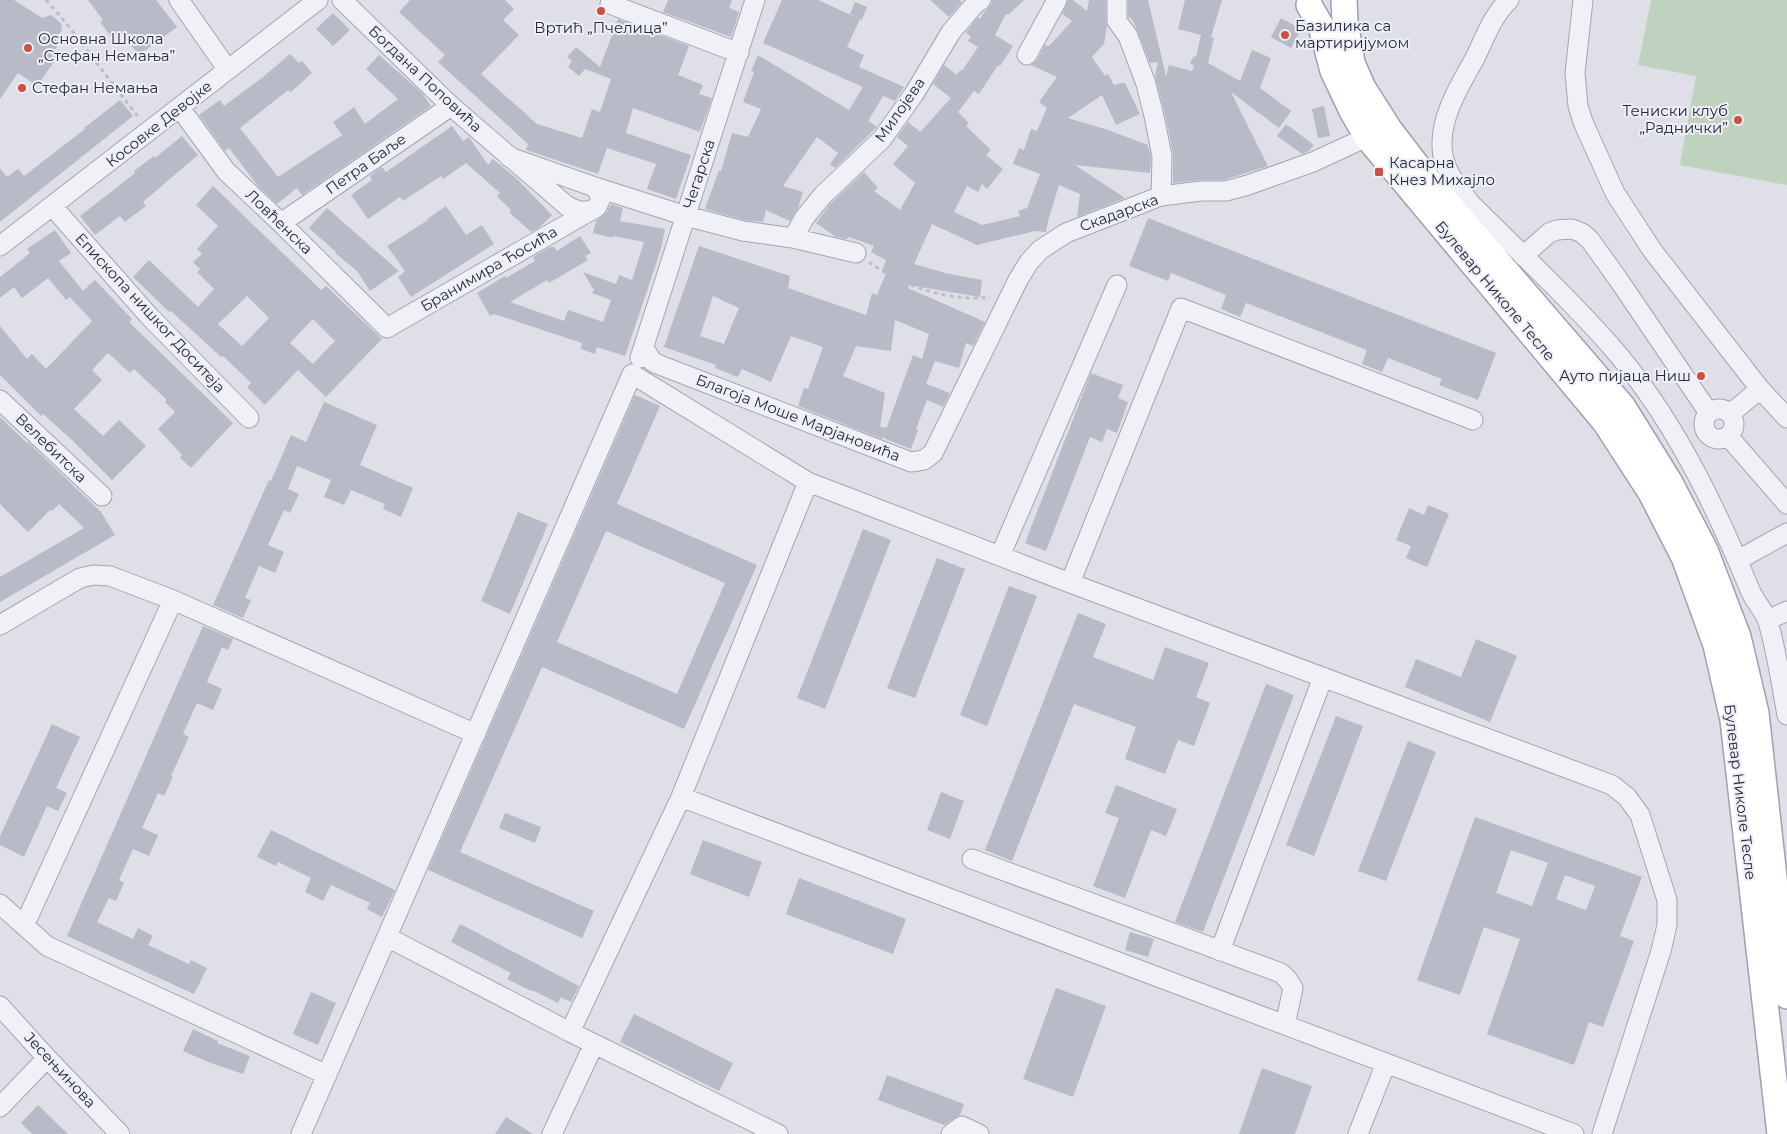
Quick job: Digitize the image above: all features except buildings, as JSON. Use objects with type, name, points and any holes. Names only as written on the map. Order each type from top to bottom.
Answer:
[{"type":"main road","name":"Булевар Николе Тесле","points":[[1305,3],[1328,7],[1344,0],[1345,21],[1352,63],[1363,88],[1389,129],[1432,185],[1623,408],[1669,480],[1705,550],[1738,637],[1756,713],[1779,845],[1787,996]]},
{"type":"main road","name":"Булевар Николе Тесле","points":[[1305,3],[1320,26],[1336,78],[1367,137],[1605,422],[1651,494],[1684,557],[1716,645],[1733,720],[1780,1134]]},
{"type":"street","points":[[179,0],[228,70]]},
{"type":"street","name":"Косовке Девојке","points":[[0,246],[318,0]]},
{"type":"street","name":"Богдана Поповића","points":[[342,0],[451,106],[567,206],[579,211],[591,211]]},
{"type":"street","name":"Чегарска","points":[[302,1134],[644,348],[755,0]]},
{"type":"street","name":"Милојева","points":[[794,238],[805,217],[823,196],[882,139],[914,94],[951,32],[975,4],[981,0]]},
{"type":"street","points":[[1027,55],[1057,0]]},
{"type":"street","points":[[1117,0],[1117,20],[1131,44],[1146,84],[1154,116],[1162,156],[1161,196]]},
{"type":"street","points":[[1509,0],[1494,19],[1454,98],[1445,124],[1442,147],[1444,161],[1452,179],[1471,204],[1610,345],[1661,413],[1681,445],[1738,560],[1751,594],[1768,620],[1787,715]]},
{"type":"street","points":[[1582,0],[1576,56],[1576,90],[1583,122],[1615,193],[1640,234],[1760,389],[1787,418]]},
{"type":"street","points":[[610,4],[739,53]]},
{"type":"street","name":"Петра Баље","points":[[281,223],[451,106]]},
{"type":"street","name":"Ловћенска","points":[[180,108],[226,171],[387,328]]},
{"type":"street","name":"Скадарска","points":[[1010,294],[1029,262],[1051,241],[1066,232],[1161,196],[1201,191],[1226,191],[1248,185],[1314,162],[1367,137]]},
{"type":"street","name":"Богдана Поповића","points":[[508,156],[592,186],[686,216]]},
{"type":"street","points":[[591,211],[597,207],[601,198],[598,191],[592,186]]},
{"type":"street","name":"Епископа нишког Доситеја","points":[[53,206],[149,316],[249,418]]},
{"type":"street","name":"Бранимира Ћосића","points":[[387,328],[591,211]]},
{"type":"street","points":[[686,216],[743,231],[794,238],[856,252]]},
{"type":"street","points":[[1523,256],[1549,233],[1557,230],[1572,229],[1590,240],[1618,280],[1708,422],[1709,435],[1719,439],[1728,436],[1734,423],[1730,414],[1722,409],[1717,409],[1708,422],[1681,445]]},
{"type":"street","points":[[1000,556],[1117,285]]},
{"type":"street","name":"Благоја Моше Марјановића","points":[[644,348],[652,361],[657,364],[911,462],[916,462],[928,458],[933,453],[1010,294]]},
{"type":"street","points":[[1070,583],[1181,308],[1473,420]]},
{"type":"street","points":[[632,374],[808,482],[1070,583],[1612,785],[1627,797],[1640,815],[1667,900],[1667,925],[1662,951],[1602,1134]]},
{"type":"street","points":[[1730,414],[1760,389]]},
{"type":"street","name":"Велебитска","points":[[0,400],[102,496]]},
{"type":"street","points":[[1728,436],[1787,504]]},
{"type":"street","points":[[570,1032],[681,797],[808,482]]},
{"type":"street","points":[[1738,560],[1787,533]]},
{"type":"street","points":[[0,625],[80,578],[94,575],[110,576],[173,600],[476,734]]},
{"type":"street","points":[[24,926],[173,600]]},
{"type":"street","points":[[1768,620],[1787,611]]},
{"type":"street","points":[[1220,951],[1323,677]]},
{"type":"street","points":[[681,797],[1574,1134]]},
{"type":"street","points":[[972,859],[1281,974],[1293,988],[1285,1025]]},
{"type":"street","points":[[0,904],[48,946],[327,1075]]},
{"type":"street","points":[[387,937],[570,1032],[778,1134]]},
{"type":"street","name":"Јесењинова","points":[[0,1006],[120,1134]]},
{"type":"street","points":[[552,1134],[594,1044]]},
{"type":"street","points":[[0,1107],[47,1058]]},
{"type":"street","points":[[1358,1134],[1386,1063]]},
{"type":"street","points":[[951,1134],[962,1126],[979,1134]]},
{"type":"path","points":[[46,0],[72,30],[140,120]]},
{"type":"path","points":[[856,252],[884,273],[948,296],[978,299],[1010,294]]},
{"type":"green space","name":"Тениски клуб „Раднички”","points":[[1651,0],[1787,0],[1787,185],[1680,165],[1696,76],[1638,65]]},
{"type":"place","name":"Вртић „Пчелица”","points":[[601,11]]},
{"type":"place","name":"Базилика са мартиријумом","points":[[1285,35]]},
{"type":"place","name":"Основна Школа „Стефан Немања”","points":[[28,48]]},
{"type":"place","name":"Стефан Немања","points":[[22,88]]},
{"type":"place","name":"Тениски клуб „Раднички”","points":[[1738,120]]},
{"type":"place","name":"Касарна Кнез Михајло","points":[[1379,172]]},
{"type":"place","name":"Ауто пијаца Ниш","points":[[1701,376]]}]
